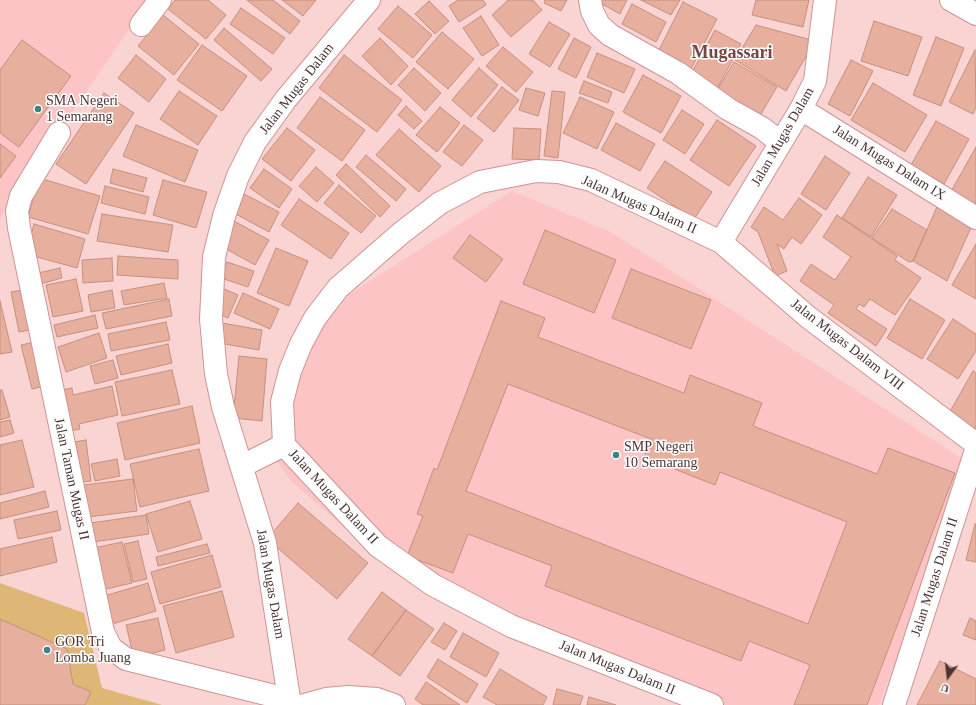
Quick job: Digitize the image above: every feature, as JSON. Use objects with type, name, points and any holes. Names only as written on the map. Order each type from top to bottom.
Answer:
[{"type":"street","points":[[141,25],[160,0]]},
{"type":"street","name":"Jalan Mugas Dalam","points":[[295,703],[265,543],[223,407],[216,374],[211,319],[214,257],[224,216],[238,176],[255,142],[286,99],[369,0]]},
{"type":"street","points":[[590,0],[592,11],[599,25],[610,35],[678,72],[728,109],[762,128],[780,142]]},
{"type":"street","name":"Jalan Mugas Dalam","points":[[721,242],[801,109],[815,81],[825,0]]},
{"type":"street","points":[[950,0],[976,14]]},
{"type":"street","name":"Jalan Mugas Dalam IX","points":[[801,109],[976,218]]},
{"type":"street","name":"Jalan Taman Mugas II","points":[[59,133],[21,196],[17,211],[19,228],[103,632],[111,648],[126,659],[295,703]]},
{"type":"street","name":"Jalan Mugas Dalam II","points":[[712,705],[511,626],[433,584],[378,546],[284,445],[282,402],[290,371],[301,344],[315,318],[338,288],[400,234],[440,203],[480,182],[536,171],[560,172],[591,180],[721,242]]},
{"type":"street","name":"Jalan Mugas Dalam VIII","points":[[721,242],[808,317],[976,444]]},
{"type":"street","points":[[242,466],[284,445]]},
{"type":"street","name":"Jalan Mugas Dalam II","points":[[894,705],[976,450]]},
{"type":"street","points":[[295,703],[348,697],[377,699],[394,705]]},
{"type":"shaded area","name":"SMA Negeri 1 Semarang","points":[[0,0],[149,0],[0,218]]},
{"type":"shaded area","name":"SMP Negeri 10 Semarang","points":[[512,191],[611,232],[969,463],[879,705],[706,705],[392,569],[291,481],[268,448],[287,362],[346,296]]},
{"type":"shaded area","name":"GOR Tri Lomba Juang","points":[[0,583],[84,613],[102,688],[162,705],[0,705]]},
{"type":"building","points":[[175,0],[208,0],[226,15],[206,39],[168,9]]},
{"type":"building","points":[[247,0],[273,0],[300,21],[290,34]]},
{"type":"building","points":[[282,0],[316,0],[303,16]]},
{"type":"building","points":[[458,0],[483,0],[486,5],[459,22],[449,6]]},
{"type":"building","points":[[508,0],[533,0],[542,10],[511,37],[492,15]]},
{"type":"building","points":[[545,0],[567,0],[561,11],[544,3]]},
{"type":"building","points":[[595,0],[627,0],[620,14]]},
{"type":"building","points":[[641,0],[680,0],[671,15]]},
{"type":"building","points":[[756,0],[809,0],[803,27],[752,15]]},
{"type":"building","points":[[429,1],[449,21],[435,34],[415,14]]},
{"type":"building","points":[[683,2],[717,19],[691,69],[658,52]]},
{"type":"building","points":[[632,4],[666,22],[656,42],[622,24]]},
{"type":"building","points":[[398,6],[432,35],[413,58],[378,29]]},
{"type":"building","points":[[241,8],[285,38],[273,54],[230,24]]},
{"type":"building","points":[[163,15],[199,44],[174,75],[138,46]]},
{"type":"building","points":[[481,16],[499,45],[482,56],[463,28]]},
{"type":"building","points":[[874,21],[922,37],[908,76],[861,61]]},
{"type":"building","points":[[549,22],[570,34],[550,67],[529,54]]},
{"type":"building","points":[[756,25],[815,41],[786,91],[735,60]]},
{"type":"building","points":[[224,28],[272,69],[261,81],[214,40]]},
{"type":"building","points":[[715,30],[741,44],[717,89],[691,74]]},
{"type":"building","points":[[442,32],[474,59],[448,89],[416,62]]},
{"type":"building","points":[[936,37],[964,48],[941,106],[913,95]]},
{"type":"building","points":[[380,38],[408,66],[391,85],[362,56]]},
{"type":"building","points":[[574,38],[591,47],[576,78],[558,69]]},
{"type":"building","points":[[22,40],[71,76],[19,147],[0,133],[0,70]]},
{"type":"building","points":[[202,45],[247,76],[222,111],[177,80]]},
{"type":"building","points":[[503,47],[533,72],[516,92],[486,66]]},
{"type":"building","points":[[975,50],[976,108],[973,114],[949,102]]},
{"type":"building","points":[[597,53],[635,69],[624,93],[587,77]]},
{"type":"building","points":[[136,55],[166,79],[149,102],[118,78]]},
{"type":"building","points":[[344,55],[402,100],[377,132],[319,88]]},
{"type":"building","points":[[851,60],[873,71],[850,116],[828,104]]},
{"type":"building","points":[[734,62],[777,87],[758,119],[715,94]]},
{"type":"building","points":[[414,68],[441,93],[425,111],[398,85]]},
{"type":"building","points":[[479,68],[498,85],[471,117],[452,100]]},
{"type":"building","points":[[643,75],[681,96],[661,133],[623,112]]},
{"type":"building","points":[[584,81],[612,92],[608,103],[579,93]]},
{"type":"building","points":[[873,83],[927,115],[905,152],[851,120]]},
{"type":"building","points":[[502,87],[519,100],[494,132],[477,118]]},
{"type":"building","points":[[526,88],[545,93],[538,116],[519,110]]},
{"type":"building","points":[[179,91],[217,116],[198,145],[160,119]]},
{"type":"building","points":[[552,91],[565,92],[558,158],[544,156]]},
{"type":"building","points":[[104,93],[134,113],[86,184],[56,164]]},
{"type":"building","points":[[320,97],[365,130],[342,161],[297,128]]},
{"type":"building","points":[[580,97],[614,112],[597,149],[563,133]]},
{"type":"building","points":[[406,106],[422,121],[414,129],[398,115]]},
{"type":"building","points":[[440,107],[460,123],[437,152],[416,135]]},
{"type":"building","points":[[682,110],[704,124],[685,154],[663,140]]},
{"type":"building","points":[[717,120],[756,146],[729,186],[690,160]]},
{"type":"building","points":[[936,121],[969,139],[944,184],[911,165]]},
{"type":"building","points":[[616,123],[655,144],[640,171],[601,150]]},
{"type":"building","points":[[136,125],[198,150],[185,182],[123,156]]},
{"type":"building","points":[[464,125],[483,140],[462,166],[443,152]]},
{"type":"building","points":[[287,128],[315,150],[291,181],[262,159]]},
{"type":"building","points":[[514,128],[541,129],[539,160],[512,159]]},
{"type":"building","points":[[399,129],[441,166],[419,192],[376,155]]},
{"type":"building","points":[[0,144],[16,156],[0,178]]},
{"type":"building","points":[[976,147],[976,207],[949,195]]},
{"type":"building","points":[[366,155],[406,189],[396,201],[356,167]]},
{"type":"building","points":[[825,156],[850,173],[826,210],[801,194]]},
{"type":"building","points":[[665,161],[712,192],[694,219],[647,188]]},
{"type":"building","points":[[346,164],[390,206],[380,217],[336,175]]},
{"type":"building","points":[[316,167],[334,183],[317,202],[299,186]]},
{"type":"building","points":[[113,169],[147,178],[143,192],[110,183]]},
{"type":"building","points":[[264,169],[292,189],[279,208],[250,188]]},
{"type":"building","points":[[868,177],[897,195],[871,237],[842,218]]},
{"type":"building","points":[[39,178],[100,196],[88,234],[28,217]]},
{"type":"building","points":[[163,180],[207,192],[196,228],[153,215]]},
{"type":"building","points":[[339,185],[376,216],[361,233],[324,203]]},
{"type":"building","points":[[105,186],[149,197],[145,214],[101,203]]},
{"type":"building","points":[[242,193],[279,212],[269,232],[232,212]]},
{"type":"building","points":[[799,198],[822,215],[801,244],[792,237],[784,249],[777,244],[787,271],[775,276],[758,232],[751,227],[764,207],[783,220]]},
{"type":"building","points":[[299,199],[349,233],[331,259],[281,225]]},
{"type":"building","points":[[940,200],[973,223],[947,281],[913,261]]},
{"type":"building","points":[[892,209],[927,230],[913,261],[909,262],[872,238]]},
{"type":"building","points":[[102,214],[173,225],[168,252],[97,241]]},
{"type":"building","points":[[837,215],[897,256],[895,260],[921,278],[895,315],[870,299],[864,307],[859,304],[856,309],[887,329],[876,346],[828,313],[834,305],[800,281],[811,264],[835,280],[851,257],[823,237]]},
{"type":"building","points":[[232,220],[269,240],[255,265],[219,245]]},
{"type":"building","points":[[34,224],[85,239],[77,268],[26,254]]},
{"type":"building","points":[[545,230],[616,260],[594,313],[523,284]]},
{"type":"building","points":[[470,235],[503,259],[486,282],[453,258]]},
{"type":"building","points":[[976,244],[976,299],[952,285]]},
{"type":"building","points":[[276,248],[308,261],[289,306],[257,293]]},
{"type":"building","points":[[118,256],[178,260],[178,279],[117,275]]},
{"type":"building","points":[[112,258],[113,281],[83,283],[82,260]]},
{"type":"building","points":[[227,262],[254,271],[248,287],[221,278]]},
{"type":"building","points":[[60,268],[62,278],[33,286],[30,275]]},
{"type":"building","points":[[631,269],[711,300],[691,349],[612,318]]},
{"type":"building","points":[[76,279],[83,311],[53,317],[46,285]]},
{"type":"building","points":[[164,283],[167,298],[124,305],[121,291]]},
{"type":"building","points":[[222,288],[238,295],[228,318],[212,311]]},
{"type":"building","points":[[29,289],[36,329],[19,332],[11,292]]},
{"type":"building","points":[[112,290],[115,308],[91,312],[88,295]]},
{"type":"building","points":[[243,293],[279,309],[270,329],[234,313]]},
{"type":"building","points":[[169,299],[172,316],[106,329],[102,313]]},
{"type":"building","points":[[910,299],[945,320],[922,359],[887,338]]},
{"type":"building","points":[[0,301],[12,352],[0,354]]},
{"type":"building","points":[[501,301],[545,318],[538,337],[684,393],[690,375],[762,403],[753,426],[877,474],[888,448],[955,473],[867,705],[794,705],[810,665],[749,641],[741,661],[545,586],[552,566],[468,534],[453,573],[407,556],[423,516],[417,514],[434,468],[437,470]],"holes":[[[508,384],[651,439],[644,457],[715,485],[720,472],[847,522],[808,624],[466,491]]]},
{"type":"building","points":[[95,315],[98,328],[57,337],[54,325]]},
{"type":"building","points":[[953,319],[976,334],[976,351],[958,379],[927,359]]},
{"type":"building","points":[[166,322],[170,340],[111,351],[108,334]]},
{"type":"building","points":[[216,322],[262,330],[259,350],[213,342]]},
{"type":"building","points":[[99,333],[107,358],[66,372],[58,347]]},
{"type":"building","points":[[39,341],[49,385],[32,389],[21,345]]},
{"type":"building","points":[[168,344],[172,363],[121,375],[116,356]]},
{"type":"building","points":[[239,356],[267,359],[262,421],[233,418]]},
{"type":"building","points":[[113,360],[118,378],[95,384],[90,366]]},
{"type":"building","points":[[172,370],[180,404],[122,416],[115,382]]},
{"type":"building","points":[[973,371],[976,373],[976,427],[974,430],[948,415]]},
{"type":"building","points":[[112,386],[118,415],[79,424],[80,429],[65,432],[56,391],[72,388],[73,395]]},
{"type":"building","points":[[0,390],[2,390],[10,417],[0,420]]},
{"type":"building","points":[[192,406],[200,443],[125,460],[117,423]]},
{"type":"building","points":[[10,420],[14,433],[0,437],[0,422]]},
{"type":"building","points":[[22,440],[34,487],[0,495],[0,445]]},
{"type":"building","points":[[86,440],[91,481],[73,483],[68,443]]},
{"type":"building","points":[[199,449],[209,491],[140,507],[130,464]]},
{"type":"building","points":[[117,459],[120,476],[95,481],[91,464]]},
{"type":"building","points":[[133,479],[137,511],[80,518],[76,486]]},
{"type":"building","points":[[45,491],[49,507],[0,519],[0,503]]},
{"type":"building","points":[[190,501],[202,539],[158,552],[146,514]]},
{"type":"building","points":[[298,503],[368,563],[337,599],[267,539]]},
{"type":"building","points":[[57,511],[61,530],[18,539],[14,520]]},
{"type":"building","points":[[146,515],[149,534],[86,543],[84,524]]},
{"type":"building","points":[[976,524],[976,562],[966,560]]},
{"type":"building","points":[[52,537],[57,562],[0,576],[0,549]]},
{"type":"building","points":[[138,541],[147,579],[133,582],[124,544]]},
{"type":"building","points":[[122,542],[132,583],[98,591],[89,549]]},
{"type":"building","points":[[207,544],[210,553],[158,566],[156,557]]},
{"type":"building","points":[[212,555],[221,587],[160,604],[151,572]]},
{"type":"building","points":[[148,583],[156,611],[109,625],[101,597]]},
{"type":"building","points":[[222,591],[234,637],[176,653],[163,606]]},
{"type":"building","points":[[382,592],[406,610],[372,656],[348,639]]},
{"type":"building","points":[[406,610],[434,629],[400,676],[372,656]]},
{"type":"building","points":[[158,618],[165,650],[134,658],[126,625]]},
{"type":"building","points":[[970,618],[976,621],[976,640],[963,635]]},
{"type":"building","points":[[0,619],[67,649],[73,684],[91,692],[85,705],[0,705]]},
{"type":"building","points":[[444,623],[457,631],[445,650],[431,642]]},
{"type":"building","points":[[463,633],[499,653],[486,677],[450,657]]},
{"type":"building","points":[[438,659],[478,684],[467,703],[427,677]]},
{"type":"building","points":[[940,661],[976,679],[976,705],[917,705]]},
{"type":"building","points":[[500,669],[547,697],[543,705],[497,705],[483,697]]},
{"type":"building","points":[[426,682],[460,705],[423,705],[415,699]]},
{"type":"building","points":[[557,689],[583,696],[580,705],[553,705]]},
{"type":"building","points":[[589,697],[616,705],[587,705]]},
{"type":"place","name":"SMA Negeri 1 Semarang","points":[[38,109]]},
{"type":"place","name":"SMP Negeri 10 Semarang","points":[[616,455]]},
{"type":"place","name":"GOR Tri Lomba Juang","points":[[47,650]]},
{"type":"district","name":"Mugassari","points":[[732,53]]}]
